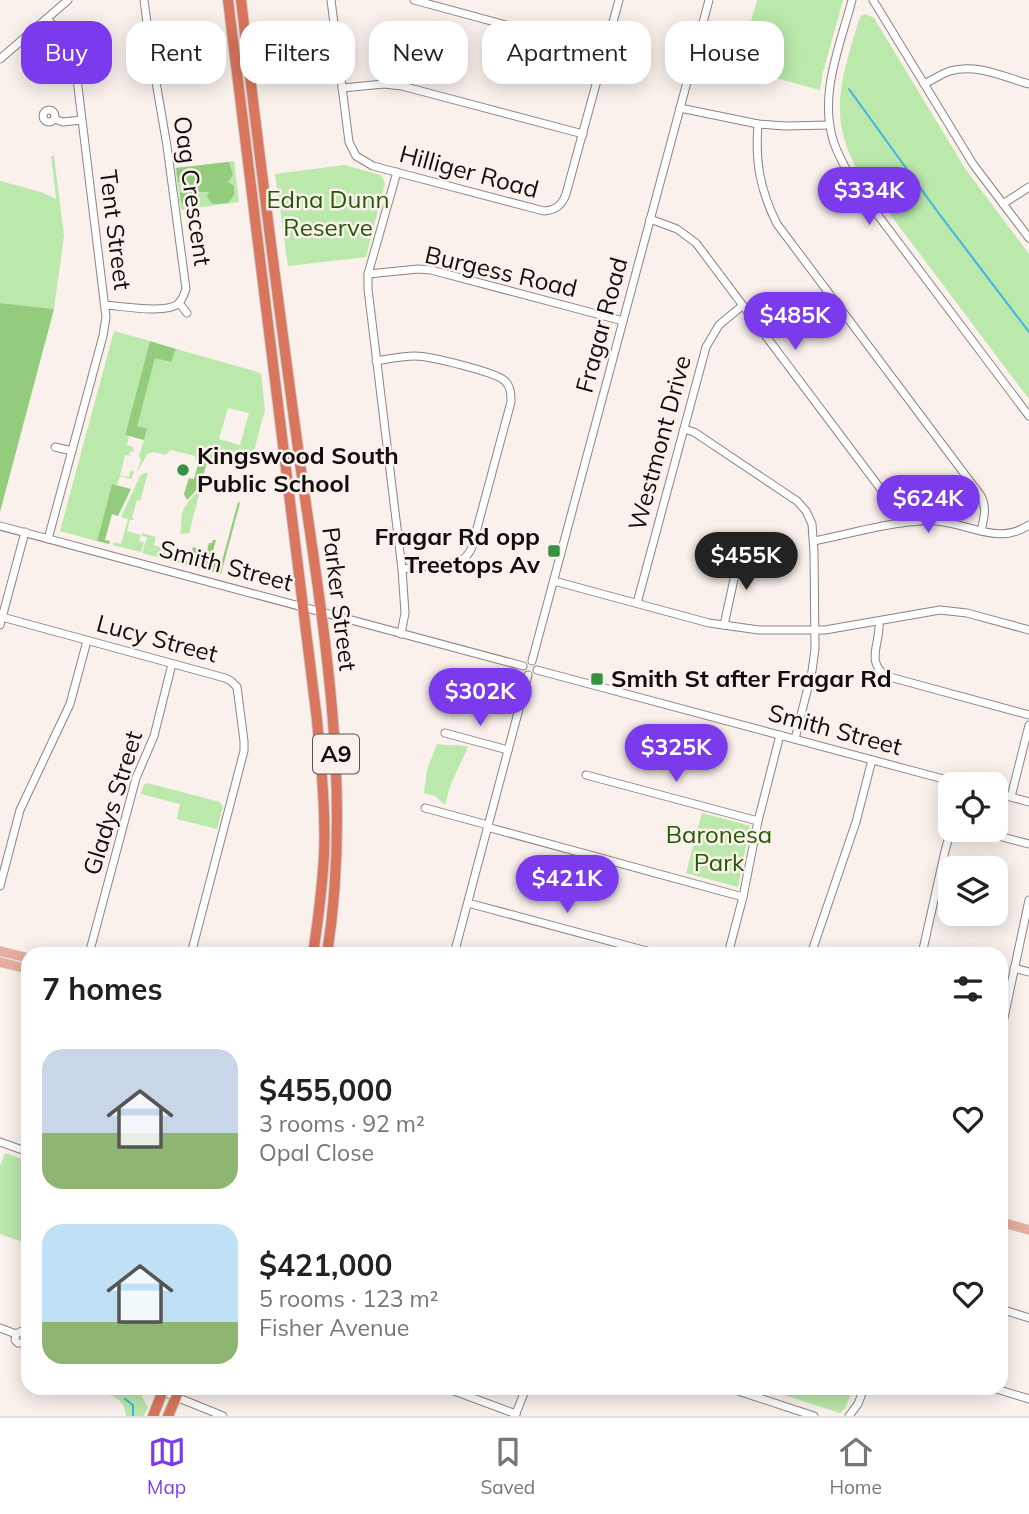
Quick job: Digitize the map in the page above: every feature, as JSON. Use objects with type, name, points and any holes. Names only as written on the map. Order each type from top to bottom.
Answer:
[{"type":"highway","name":"Parker Street","points":[[228,0],[317,720],[324,855],[314,947]]},
{"type":"highway","name":"Parker Street","points":[[241,0],[334,731],[338,819],[335,897],[328,947]]},
{"type":"highway","points":[[153,1416],[158,1395]]},
{"type":"highway","points":[[168,1416],[177,1395]]},
{"type":"main road","points":[[0,951],[21,956]]},
{"type":"main road","points":[[0,962],[21,967]]},
{"type":"main road","points":[[1008,1225],[1029,1230]]},
{"type":"street","points":[[0,59],[68,0]]},
{"type":"street","name":"Oag Crescent","points":[[105,304],[164,309],[179,303],[184,296],[186,283],[144,0]]},
{"type":"street","name":"Hilliger Road","points":[[331,0],[349,142],[353,151],[366,163],[539,211],[557,208],[565,199],[597,84]]},
{"type":"street","points":[[414,0],[492,21]]},
{"type":"street","name":"Hilliger Road","points":[[614,21],[620,0]]},
{"type":"street","name":"Fragar Road","points":[[532,661],[709,0]]},
{"type":"street","points":[[852,0],[830,84],[828,109],[834,142],[853,182],[1029,416]]},
{"type":"street","points":[[873,0],[973,164],[1029,238]]},
{"type":"street","name":"Tent Street","points":[[47,19],[65,37],[74,54],[105,304],[103,336],[48,539]]},
{"type":"street","points":[[924,84],[952,71],[968,69],[986,71],[1029,84]]},
{"type":"street","points":[[342,88],[384,84],[402,86],[583,134]]},
{"type":"street","points":[[680,108],[758,124],[830,125]]},
{"type":"street","points":[[54,120],[81,120]]},
{"type":"street","points":[[758,124],[759,177],[768,207],[777,224],[981,496],[985,506],[981,531]]},
{"type":"street","points":[[397,172],[368,274],[368,301],[402,569],[405,613],[401,634]]},
{"type":"street","points":[[1003,204],[1029,187]]},
{"type":"street","points":[[650,219],[672,226],[692,239],[898,512],[902,523]]},
{"type":"street","name":"Burgess Road","points":[[368,274],[431,270],[623,321]]},
{"type":"street","name":"Oag Crescent","points":[[179,303],[187,313]]},
{"type":"street","name":"Westmont Drive","points":[[637,603],[709,341],[719,325],[742,306]]},
{"type":"street","points":[[376,361],[412,356],[432,358],[499,377],[508,384],[511,395],[469,554],[456,563],[402,569]]},
{"type":"street","points":[[684,429],[694,432],[800,504],[811,520],[814,541],[814,659],[795,739]]},
{"type":"street","points":[[55,447],[72,451]]},
{"type":"street","points":[[814,541],[902,523],[934,521],[1004,535],[1029,526]]},
{"type":"street","name":"Smith Street","points":[[0,526],[523,666]]},
{"type":"street","points":[[1,621],[25,532]]},
{"type":"street","points":[[724,625],[736,569],[734,556]]},
{"type":"street","points":[[554,581],[724,625],[769,630],[838,628],[949,610],[1029,630]]},
{"type":"street","name":"Lucy Street","points":[[1,621],[87,641],[225,678],[234,683],[239,692],[243,756],[193,947]]},
{"type":"street","points":[[879,621],[874,660],[878,669],[886,676],[1029,715]]},
{"type":"street","points":[[0,886],[20,810],[70,704],[87,641]]},
{"type":"street","points":[[532,661],[537,670],[528,675],[523,666],[532,661]]},
{"type":"street","name":"Gladys Street","points":[[91,947],[136,778],[154,736],[173,664]]},
{"type":"street","name":"Smith Street","points":[[537,670],[938,778]]},
{"type":"street","points":[[456,947],[528,675]]},
{"type":"street","points":[[1011,797],[1029,725]]},
{"type":"street","points":[[445,733],[508,750]]},
{"type":"street","points":[[730,947],[780,735]]},
{"type":"street","points":[[813,947],[856,822],[872,760]]},
{"type":"street","points":[[586,775],[758,821]]},
{"type":"street","points":[[1008,796],[1029,802]]},
{"type":"street","points":[[425,808],[743,897]]},
{"type":"street","points":[[1008,838],[1029,844]]},
{"type":"street","points":[[924,947],[948,842]]},
{"type":"street","points":[[1008,1001],[1029,900]]},
{"type":"street","points":[[468,902],[632,947]]},
{"type":"street","points":[[1014,968],[1029,972]]},
{"type":"street","points":[[0,1142],[21,1150]]},
{"type":"street","points":[[1008,1311],[1029,1318]]},
{"type":"street","points":[[0,1328],[16,1334],[15,1340],[21,1343]]},
{"type":"street","points":[[1008,1393],[1029,1399]]},
{"type":"street","points":[[182,1395],[223,1416]]},
{"type":"street","points":[[464,1395],[515,1415],[523,1395]]},
{"type":"street","points":[[750,1395],[814,1416]]},
{"type":"street","points":[[856,1416],[861,1395]]},
{"type":"street","points":[[849,1416],[858,1404]]},
{"type":"green space","points":[[757,0],[843,0],[820,90],[784,80],[784,21],[751,21]]},
{"type":"green space","points":[[866,14],[874,18],[966,170],[1029,254],[1029,399],[859,173],[849,152],[840,115],[840,97],[859,20]]},
{"type":"green space","points":[[51,156],[54,156],[64,236],[54,309],[0,303],[0,181],[56,199]]},
{"type":"green space","points":[[234,161],[239,202],[181,210],[175,168]]},
{"type":"green space","points":[[229,162],[233,175],[228,182],[234,186],[234,195],[228,203],[213,204],[207,196],[209,192],[199,192],[196,204],[190,206],[181,203],[182,182],[178,182],[176,168]]},
{"type":"green space","name":"Edna Dunn Reserve","points":[[344,165],[381,175],[385,183],[366,257],[288,266],[275,174]]},
{"type":"green space","points":[[0,303],[54,309],[0,512]]},
{"type":"green space","points":[[114,331],[150,341],[125,434],[129,437],[127,445],[133,447],[134,452],[130,451],[130,455],[134,456],[125,455],[120,475],[129,477],[131,470],[134,472],[131,479],[120,476],[117,485],[112,484],[97,541],[60,531]]},
{"type":"green space","points":[[150,341],[176,349],[171,362],[155,358],[137,426],[147,429],[144,440],[125,435]]},
{"type":"green space","points":[[176,349],[261,373],[265,410],[252,458],[248,457],[245,468],[208,460],[207,462],[171,450],[165,455],[154,452],[147,454],[137,473],[147,430],[136,426],[155,357],[171,362]],"holes":[[[228,408],[249,413],[240,445],[219,439]]]},
{"type":"green space","points":[[199,460],[207,462],[204,474],[187,500],[184,494],[189,478],[194,479]]},
{"type":"green space","points":[[148,473],[132,518],[135,520],[130,520],[127,531],[141,535],[139,541],[144,542],[141,552],[113,545],[114,542],[121,544],[128,519],[121,517],[140,476]]},
{"type":"green space","points":[[204,482],[190,533],[180,534],[183,511]]},
{"type":"green space","points":[[112,484],[131,489],[118,516],[112,514],[105,540],[110,541],[109,544],[97,541]]},
{"type":"green space","points":[[238,502],[240,503],[221,574],[168,560],[172,556],[182,561],[191,561],[193,545],[207,551],[209,543],[216,540],[211,558],[222,561]]},
{"type":"green space","points":[[142,533],[156,537],[154,545],[167,549],[171,546],[164,559],[142,553],[147,537],[142,536]]},
{"type":"green space","points":[[437,744],[468,747],[450,786],[445,805],[435,796],[424,793],[427,770]]},
{"type":"green space","points":[[147,783],[220,802],[223,807],[217,829],[177,819],[180,804],[141,794]]},
{"type":"green space","name":"Baronesa Park","points":[[702,813],[750,826],[738,887],[686,873]]},
{"type":"green space","points":[[5,1153],[21,1159],[21,1242],[0,1234],[0,1166]]},
{"type":"green space","points":[[110,1395],[141,1395],[148,1407],[144,1416],[126,1416],[122,1403]]},
{"type":"green space","points":[[784,1395],[850,1395],[845,1409],[840,1413]]},
{"type":"waterway","points":[[849,89],[1029,332]]},
{"type":"waterway","points":[[125,1399],[133,1405],[133,1416]]},
{"type":"place","name":"Kingswood South Public School","points":[[183,470]]},
{"type":"place","name":"Fragar Rd opp Treetops Av","points":[[554,551]]},
{"type":"place","name":"Smith St after Fragar Rd","points":[[597,679]]}]
